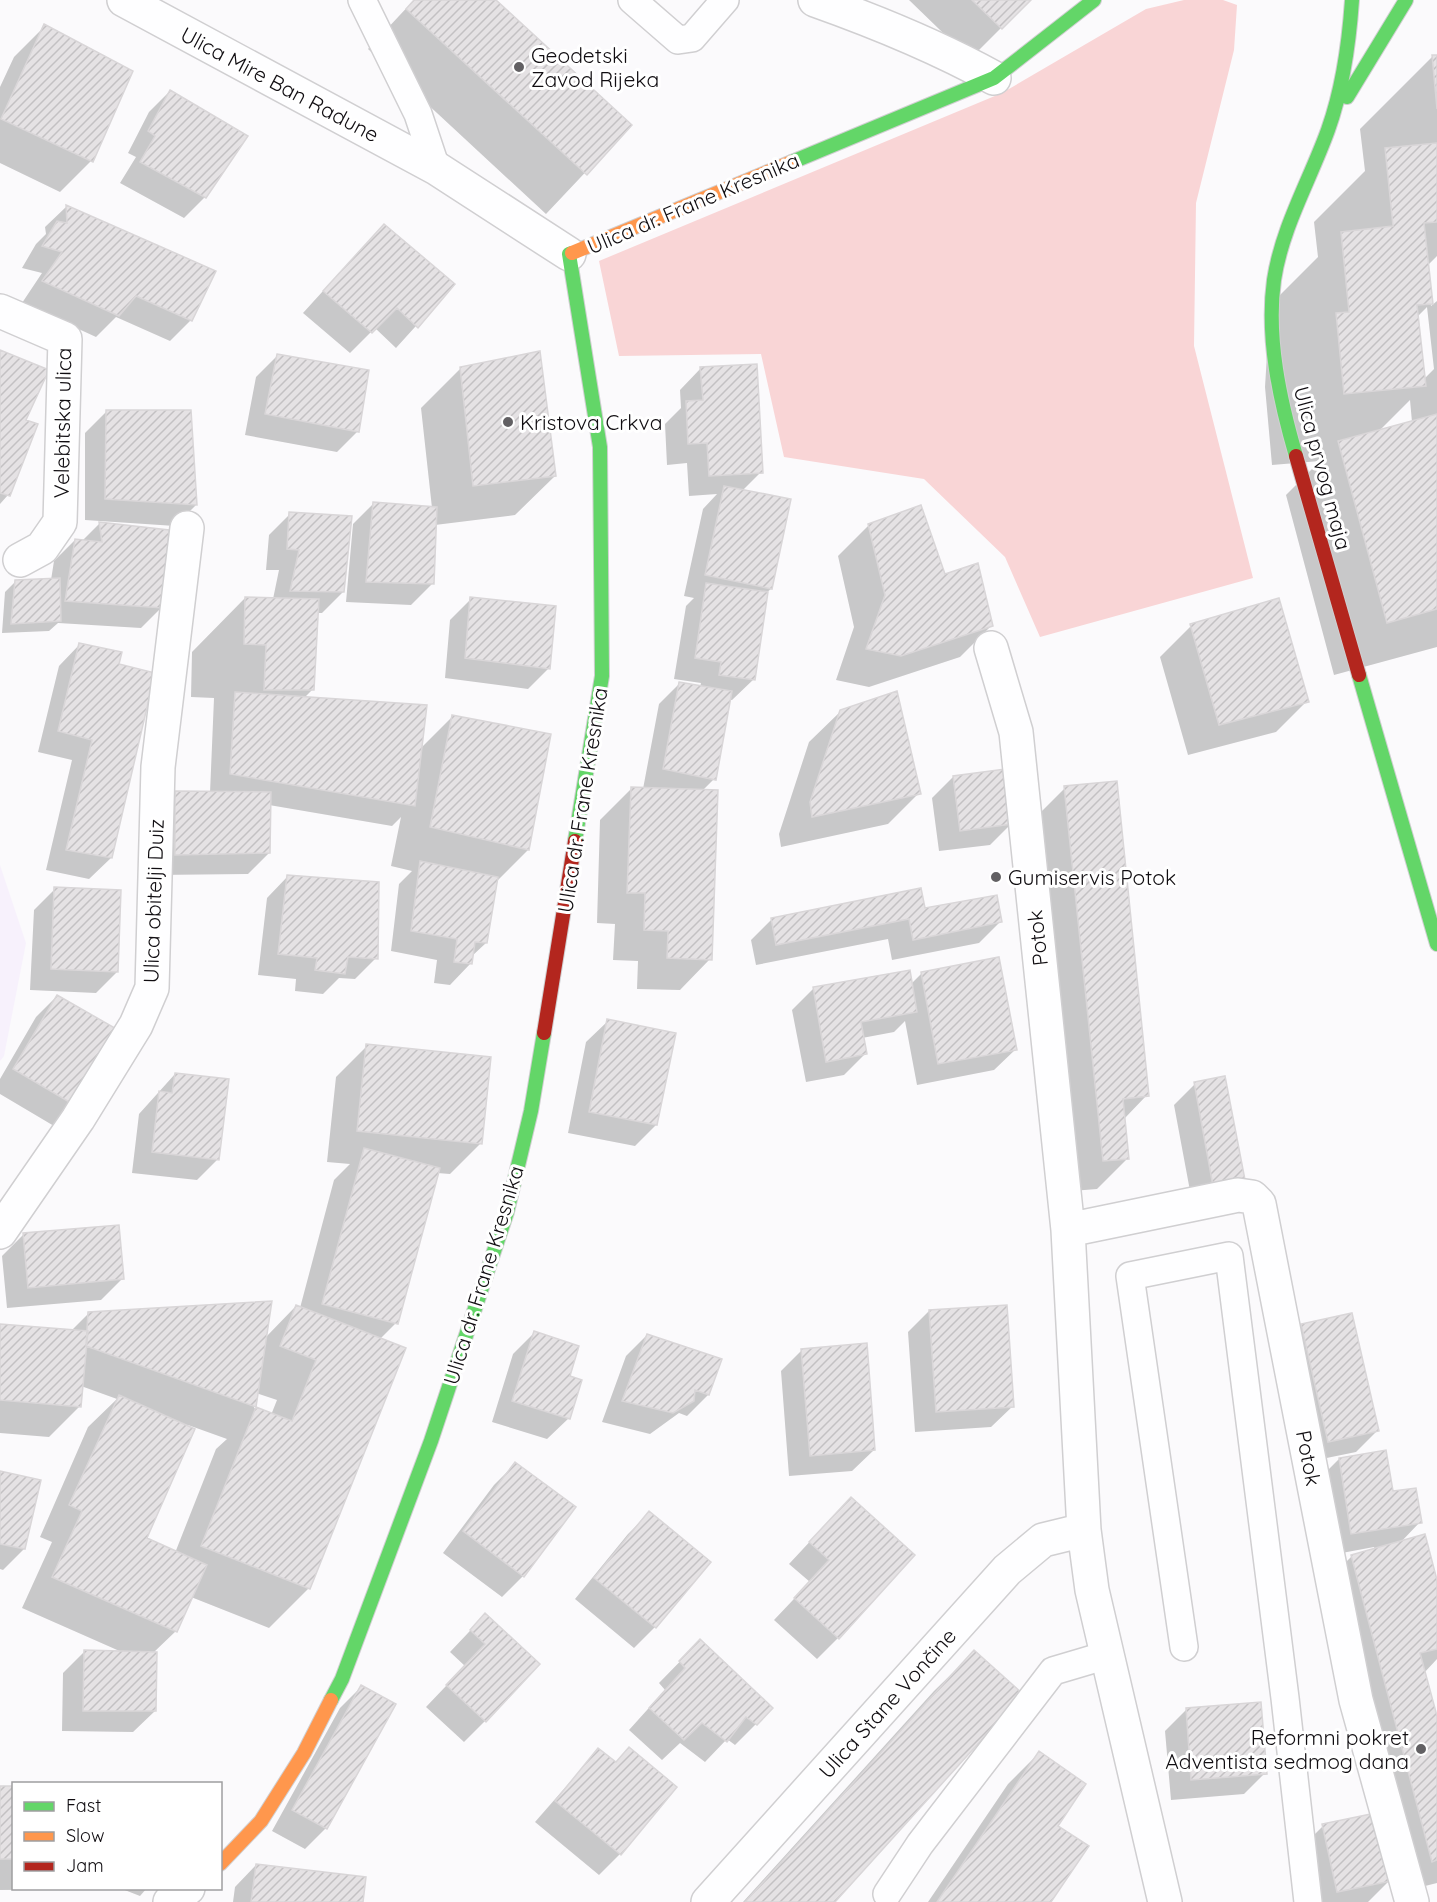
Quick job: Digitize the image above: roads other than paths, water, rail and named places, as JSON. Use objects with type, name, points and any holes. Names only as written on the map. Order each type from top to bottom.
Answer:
[{"type":"street","name":"Ulica Mire Ban Radune","points":[[124,0],[436,168],[569,254]]},
{"type":"street","name":"Ulica dr. Frane Kresnika","points":[[222,1862],[261,1821],[304,1753],[342,1679],[431,1441],[507,1212],[531,1111],[602,676],[600,447],[569,254],[994,78],[1031,50],[1065,18],[1094,0]]},
{"type":"street","name":"Ulica prvog maja","points":[[1352,0],[1348,49],[1329,127],[1278,262],[1273,298],[1273,342],[1285,419],[1437,944]]},
{"type":"street","points":[[1329,127],[1406,0]]},
{"type":"street","points":[[827,2],[948,52],[994,78]]},
{"type":"street","name":"Velebitska ulica","points":[[0,311],[65,339],[60,522],[42,548],[20,560]]},
{"type":"street","name":"Ulica obitelji Duiz","points":[[0,1232],[78,1119],[139,1020],[152,988],[158,767],[187,528]]},
{"type":"street","name":"Potok","points":[[991,648],[1016,732],[1068,1230],[1084,1530],[1092,1590],[1165,1902]]},
{"type":"street","name":"Potok","points":[[1068,1230],[1238,1195],[1252,1197],[1259,1204],[1356,1700],[1412,1902]]},
{"type":"street","name":"Ulica Stane Vončine","points":[[708,1902],[1007,1570],[1043,1540],[1084,1530]]},
{"type":"street","points":[[170,1902],[185,1890]]},
{"type":"lane","points":[[362,0],[418,114],[436,168]]},
{"type":"lane","points":[[632,0],[678,40],[692,38],[725,0]]},
{"type":"lane","points":[[1184,1647],[1130,1276],[1229,1256],[1285,1698],[1308,1902]]},
{"type":"lane","points":[[887,1894],[920,1844],[1053,1671],[1107,1655]]},
{"type":"place","name":"Geodetski Zavod Rijeka","points":[[519,67]]},
{"type":"place","name":"Kristova Crkva","points":[[508,422]]},
{"type":"place","name":"Gumiservis Potok","points":[[996,877]]},
{"type":"place","name":"Reformni pokret Adventista sedmog dana","points":[[1421,1749]]}]
